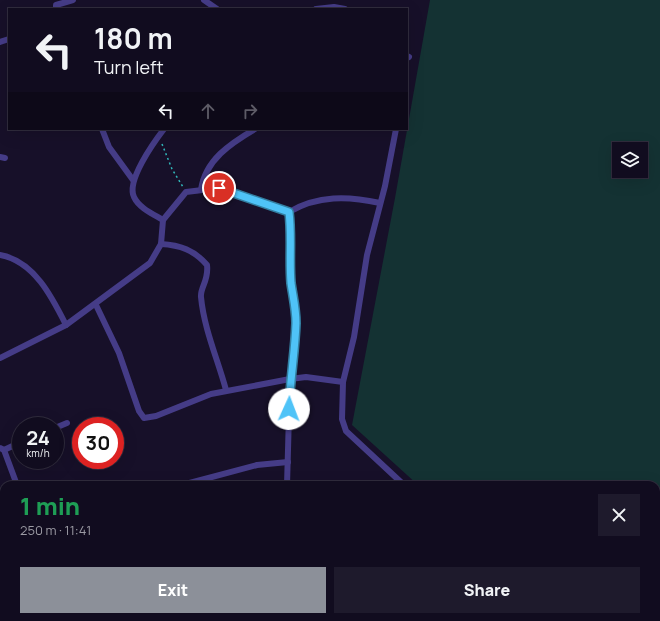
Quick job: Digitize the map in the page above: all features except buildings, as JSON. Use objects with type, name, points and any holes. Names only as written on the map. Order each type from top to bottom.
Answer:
[{"type":"street","points":[[56,5],[73,0]]},
{"type":"street","points":[[204,0],[216,8]]},
{"type":"street","points":[[325,8],[340,8]]},
{"type":"street","points":[[102,130],[109,147],[133,180]]},
{"type":"street","points":[[163,130],[133,180],[133,196],[146,210],[163,220]]},
{"type":"street","points":[[202,190],[203,179],[220,154],[236,139],[253,130]]},
{"type":"street","points":[[396,130],[367,255],[354,337],[343,382],[342,418],[346,431],[398,481]]},
{"type":"street","points":[[0,358],[66,325],[96,305],[150,263],[160,244],[163,220],[186,192],[219,188],[228,189],[248,199],[289,212],[321,199],[342,197],[380,203]]},
{"type":"street","points":[[287,481],[290,379],[296,322],[295,302],[291,283],[292,238],[289,212]]},
{"type":"street","points":[[160,244],[184,248],[193,252],[207,265],[207,278],[201,296],[212,344],[226,390]]},
{"type":"street","points":[[0,255],[12,258],[34,274],[55,304],[66,325]]},
{"type":"street","points":[[96,305],[119,353],[139,411],[144,418],[156,416],[211,394],[226,390],[290,379],[306,378],[343,382]]},
{"type":"street","points":[[12,445],[2,449],[15,481]]},
{"type":"street","points":[[197,481],[257,465],[288,462]]},
{"type":"path","points":[[159,136],[172,169],[186,192]]},
{"type":"green space","points":[[430,0],[660,0],[660,481],[414,481],[352,425],[408,130]]},
{"type":"route","points":[[219,188],[228,189],[248,199],[289,212],[292,238],[290,256],[291,283],[295,302],[296,322],[290,379],[289,409]]}]
